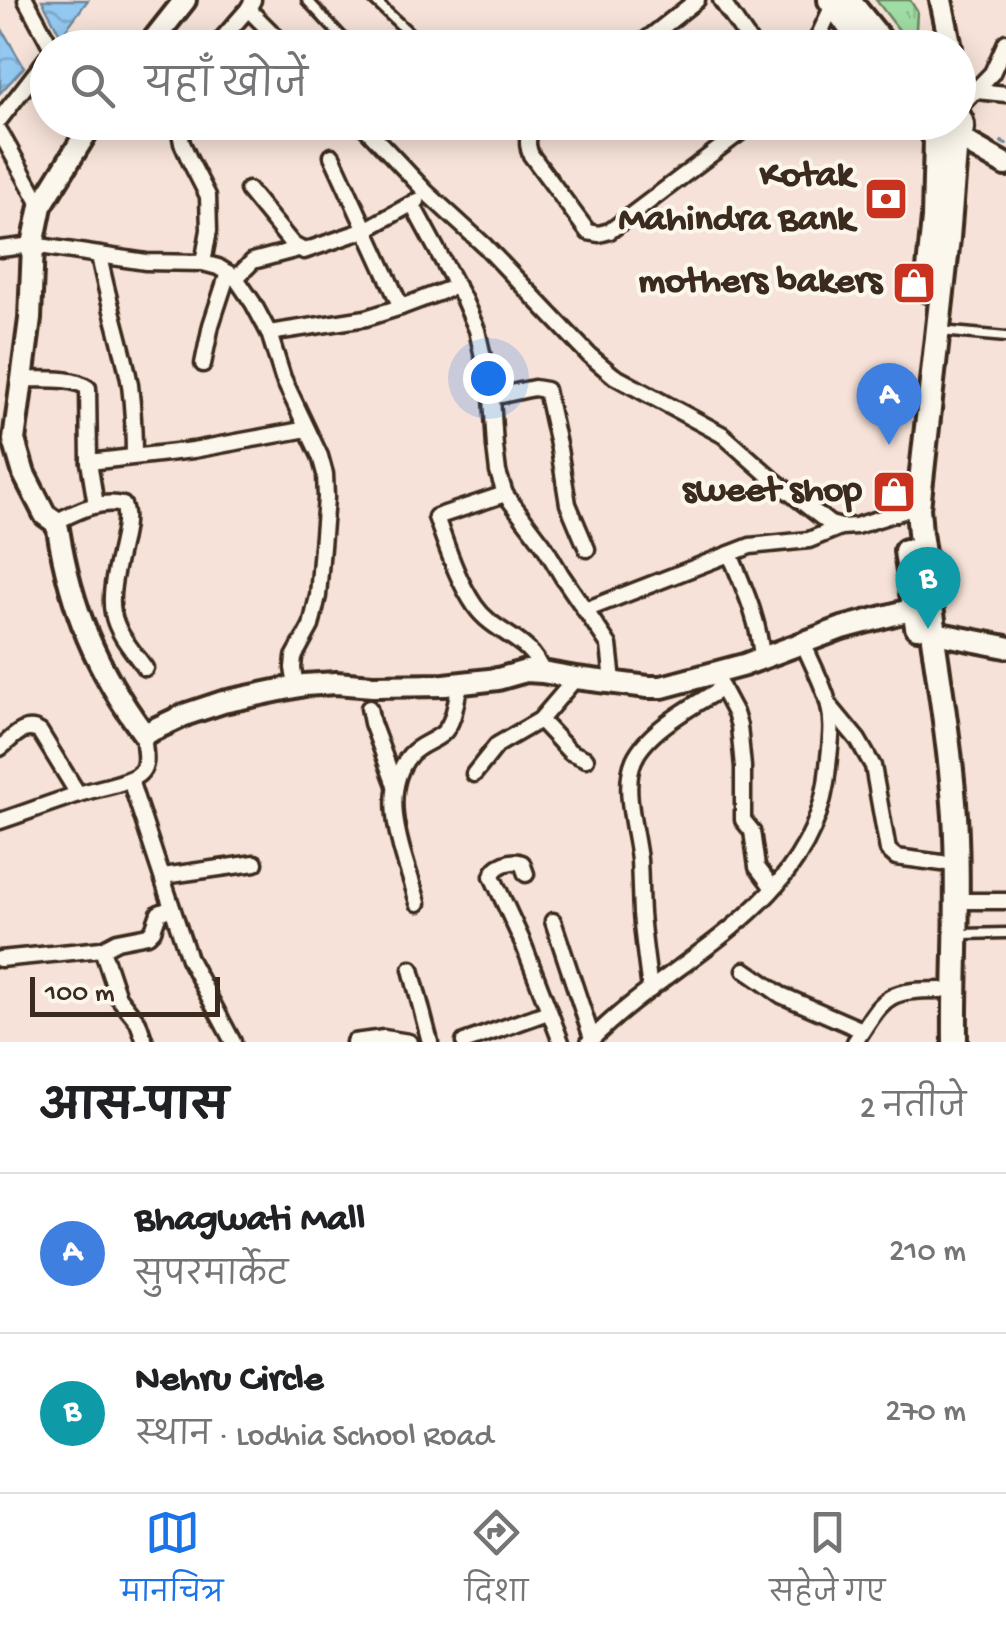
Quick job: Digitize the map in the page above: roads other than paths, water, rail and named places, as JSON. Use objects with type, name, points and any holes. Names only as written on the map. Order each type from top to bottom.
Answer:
[{"type":"main road","points":[[837,2],[854,30]]},
{"type":"main road","points":[[837,2],[867,30]]},
{"type":"main road","points":[[944,140],[948,238],[903,510],[904,536],[946,721],[956,816],[955,1042]]},
{"type":"main road","points":[[930,330],[918,508],[942,863],[940,1042]]},
{"type":"street","points":[[26,0],[42,30]]},
{"type":"street","points":[[161,30],[185,0]]},
{"type":"street","points":[[659,30],[697,0]]},
{"type":"street","points":[[721,0],[742,30]]},
{"type":"street","points":[[942,0],[948,30]]},
{"type":"street","points":[[822,30],[837,2]]},
{"type":"street","points":[[229,30],[251,4],[272,30]]},
{"type":"street","points":[[976,91],[992,72],[1006,42]]},
{"type":"street","points":[[0,119],[30,80]]},
{"type":"street","points":[[976,91],[1006,94]]},
{"type":"street","points":[[0,132],[41,206]]},
{"type":"street","points":[[0,820],[130,780],[144,768],[144,734],[120,700],[88,640],[73,602],[55,522],[45,515],[8,451],[14,440],[30,320],[33,245],[41,206],[82,140]]},
{"type":"street","points":[[181,140],[208,196],[209,230],[204,263]]},
{"type":"street","points":[[377,140],[614,376],[723,434],[775,481],[838,528],[809,540],[750,546],[585,610]]},
{"type":"street","points":[[528,140],[531,155],[588,232],[598,234],[610,232],[730,140]]},
{"type":"street","points":[[966,140],[1006,165]]},
{"type":"street","points":[[332,156],[402,308]]},
{"type":"street","points":[[248,190],[298,250]]},
{"type":"street","points":[[202,364],[232,276],[253,262],[313,250],[365,230],[426,193]]},
{"type":"street","points":[[412,204],[478,330],[492,398],[498,472],[505,494],[543,544],[608,645],[613,681]]},
{"type":"street","points":[[0,248],[33,245],[146,262],[204,263],[232,276],[253,303],[269,333],[283,378],[325,474],[318,596],[310,626],[294,656],[296,686]]},
{"type":"street","points":[[99,256],[129,382],[134,456]]},
{"type":"street","points":[[269,333],[366,318],[457,286]]},
{"type":"street","points":[[21,379],[83,383],[88,388],[89,462],[96,505]]},
{"type":"street","points":[[492,398],[534,388],[546,390],[568,504],[587,549]]},
{"type":"street","points":[[89,462],[193,450],[307,430]]},
{"type":"street","points":[[505,494],[436,517],[475,606],[502,632],[530,648],[542,672]]},
{"type":"street","points":[[55,522],[96,505],[123,504],[126,511],[110,595],[120,633],[145,668]]},
{"type":"street","points":[[830,524],[856,526],[903,510]]},
{"type":"street","points":[[730,554],[755,616],[762,658]]},
{"type":"street","points":[[650,990],[631,804],[632,765],[652,737],[718,681],[762,658],[858,624],[926,629],[1006,648]]},
{"type":"street","points":[[802,642],[829,704],[873,766],[888,850],[896,857],[942,863]]},
{"type":"street","points":[[144,734],[223,702],[296,686],[460,683],[526,671],[648,687],[718,681]]},
{"type":"street","points":[[474,774],[497,745],[540,720],[576,678]]},
{"type":"street","points":[[718,681],[739,726],[743,820],[752,831],[758,867],[773,888]]},
{"type":"street","points":[[418,904],[395,815],[395,786],[411,754],[446,731],[460,683]]},
{"type":"street","points":[[554,921],[591,1040],[744,919],[807,842],[827,781],[832,736],[829,704]]},
{"type":"street","points":[[369,708],[395,786]]},
{"type":"street","points":[[540,720],[570,752],[586,758]]},
{"type":"street","points":[[0,748],[25,728],[40,732],[78,794]]},
{"type":"street","points":[[130,780],[189,959],[232,1042]]},
{"type":"street","points":[[526,874],[522,863],[514,861],[497,868],[492,876],[562,1042]]},
{"type":"street","points":[[163,876],[255,862]]},
{"type":"street","points":[[958,901],[1006,901]]},
{"type":"street","points":[[0,959],[102,949],[117,941],[148,935],[159,914],[172,908]]},
{"type":"street","points":[[102,949],[118,997],[138,1022],[145,1042]]},
{"type":"street","points":[[411,969],[430,1042]]},
{"type":"street","points":[[745,970],[781,995],[858,1036],[890,996],[910,990],[941,990]]},
{"type":"street","points":[[464,1042],[548,1012]]},
{"type":"street","points":[[364,1041],[384,1038],[410,1042]]},
{"type":"lane","points":[[308,0],[336,30]]},
{"type":"lane","points":[[374,0],[406,30]]},
{"type":"lane","points":[[930,330],[1006,337]]},
{"type":"lane","points":[[958,934],[1006,933]]},
{"type":"water","points":[[42,0],[88,0],[66,30],[58,30]]},
{"type":"water","points":[[0,26],[24,67],[0,93]]},
{"type":"waterway","points":[[1002,142],[1006,144]]},
{"type":"place","name":"Kotak Mahindra Bank","points":[[886,199]]},
{"type":"place","name":"mothers bakers","points":[[914,283]]},
{"type":"place","name":"Bhagwati Mall","points":[[889,445]]},
{"type":"place","name":"sweet shop","points":[[894,492]]},
{"type":"place","name":"Nehru Circle","points":[[928,629]]}]
